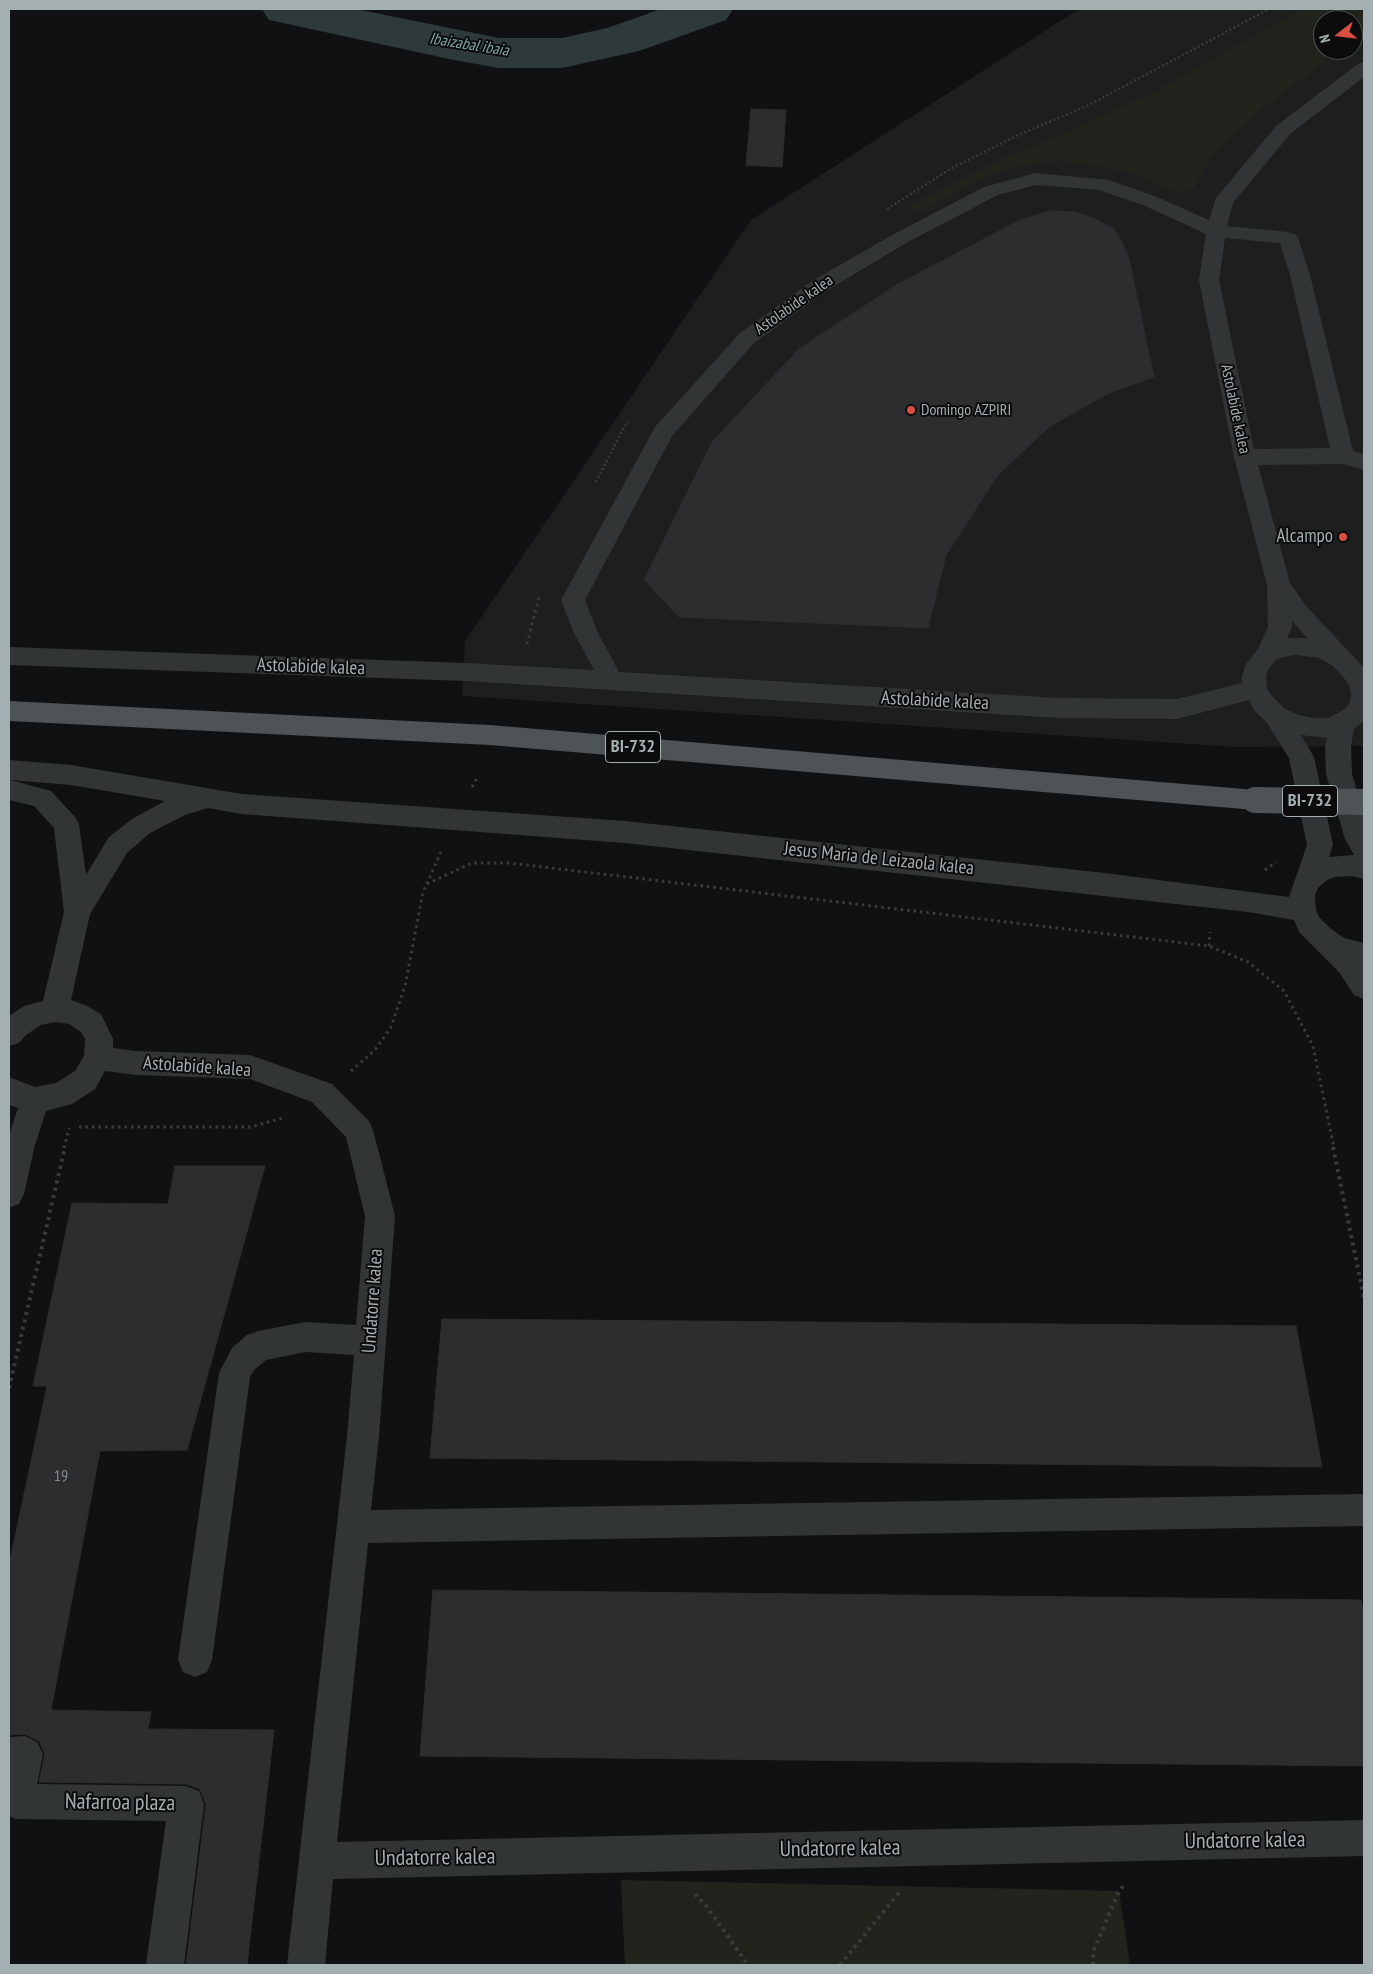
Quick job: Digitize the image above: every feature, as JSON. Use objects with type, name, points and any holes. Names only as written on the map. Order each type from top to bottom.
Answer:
[{"type":"main road","name":"BI-732","points":[[9,711],[490,735],[1255,800],[1364,802]]},
{"type":"street","name":"Astolabide kalea","points":[[1267,654],[1280,627],[1279,585],[1245,457],[1209,280],[1216,231],[1223,202],[1283,130],[1364,68]]},
{"type":"street","name":"Astolabide kalea","points":[[612,681],[585,631],[573,600],[663,432],[747,338],[819,286],[901,238],[991,191],[1036,178],[1102,184],[1150,201],[1216,231]]},
{"type":"street","points":[[1216,231],[1288,238],[1300,276],[1343,456]]},
{"type":"street","points":[[1245,457],[1343,456],[1364,462]]},
{"type":"street","name":"Astolabide kalea","points":[[1279,585],[1299,613],[1342,660]]},
{"type":"street","points":[[1276,716],[1294,724],[1313,728],[1329,728],[1343,724],[1354,716],[1361,706],[1363,695],[1362,683],[1354,671],[1342,660],[1320,650],[1296,646],[1280,648],[1267,654],[1258,664],[1254,676],[1255,689],[1263,703],[1276,716],[1301,757],[1320,845],[1302,895],[1303,910],[1309,924],[1349,964],[1364,987]]},
{"type":"street","name":"Astolabide kalea","points":[[9,656],[466,672],[1049,707],[1177,709],[1255,689]]},
{"type":"street","points":[[1343,724],[1338,746],[1339,774],[1358,839],[1364,848]]},
{"type":"street","name":"Jesus Maria de Leizaola kalea","points":[[9,770],[71,775],[242,804],[625,832],[1115,885],[1248,901],[1303,910]]},
{"type":"street","points":[[9,790],[42,798],[66,824],[77,912]]},
{"type":"street","points":[[55,1010],[77,912],[118,845],[140,826],[178,806],[207,799]]},
{"type":"street","points":[[1307,882],[1318,872],[1334,866],[1352,865],[1364,868]]},
{"type":"street","points":[[1328,942],[1350,952],[1364,954]]},
{"type":"street","points":[[9,1034],[16,1026],[34,1015],[55,1010],[75,1013],[91,1023],[99,1039],[98,1058],[85,1080],[62,1095],[36,1100],[19,1096],[9,1090]]},
{"type":"street","name":"Astolabide kalea","points":[[98,1058],[136,1063],[250,1067],[322,1093]]},
{"type":"street","name":"Undatorre kalea","points":[[306,1965],[353,1526],[380,1216],[359,1130],[322,1093]]},
{"type":"street","points":[[9,1194],[20,1145],[36,1100]]},
{"type":"street","points":[[195,1660],[234,1373],[243,1360],[258,1346],[305,1337],[370,1341]]},
{"type":"street","points":[[353,1526],[1364,1510]]},
{"type":"street","name":"Nafarroa plaza","points":[[9,1754],[25,1754],[16,1801],[186,1804],[165,1965]]},
{"type":"street","name":"Undatorre kalea","points":[[316,1861],[1364,1838]]},
{"type":"path","points":[[427,884],[472,863],[509,864],[1209,946],[1248,962],[1284,991],[1313,1046],[1364,1298]]},
{"type":"path","points":[[9,1388],[69,1127],[251,1127],[280,1120],[301,1109],[366,1059],[392,1027],[404,986],[416,922],[424,892]]},
{"type":"path","points":[[1093,1965],[1093,1952],[1119,1891],[1159,1843]]},
{"type":"path","points":[[659,1853],[708,1908],[748,1965]]},
{"type":"path","points":[[840,1965],[905,1885]]},
{"type":"shaded area","points":[[1079,9],[1364,9],[1364,746],[1236,747],[462,696],[465,641],[751,220]]},
{"type":"shaded area","points":[[1302,9],[1364,9],[1363,34],[1363,10],[1313,10],[1313,60],[1328,60],[1260,110],[1214,154],[1194,188],[1179,193],[1159,187],[1137,175],[1098,166],[1058,161],[1017,167],[987,176],[922,211],[907,207],[1011,155],[1061,135],[1154,92]]},
{"type":"shaded area","points":[[621,1880],[1119,1891],[1130,1965],[625,1965]]},
{"type":"building","points":[[751,109],[786,110],[782,167],[746,165]]},
{"type":"building","name":"Domingo AZPIRI","points":[[1050,211],[1075,212],[1098,220],[1114,229],[1129,259],[1154,377],[1109,393],[1050,426],[998,475],[946,555],[928,628],[679,617],[644,580],[712,442],[799,349],[896,285],[1020,220]]},
{"type":"building","points":[[175,1166],[265,1166],[187,1450],[100,1451],[51,1710],[151,1712],[148,1729],[274,1730],[247,1965],[186,1965],[206,1804],[200,1789],[186,1784],[39,1782],[45,1754],[39,1741],[25,1734],[9,1735],[9,1565],[47,1386],[33,1386],[72,1203],[168,1204]]},
{"type":"building","points":[[442,1319],[1296,1326],[1322,1467],[430,1458]]},
{"type":"building","points":[[433,1590],[1361,1600],[1364,1617],[1364,1766],[420,1756]]},
{"type":"waterway","name":"Ibaizabal ibaia","points":[[287,9],[499,53],[562,53],[621,40],[708,9]]},
{"type":"place","name":"Domingo AZPIRI","points":[[911,410]]},
{"type":"place","name":"Alcampo","points":[[1343,537]]}]
